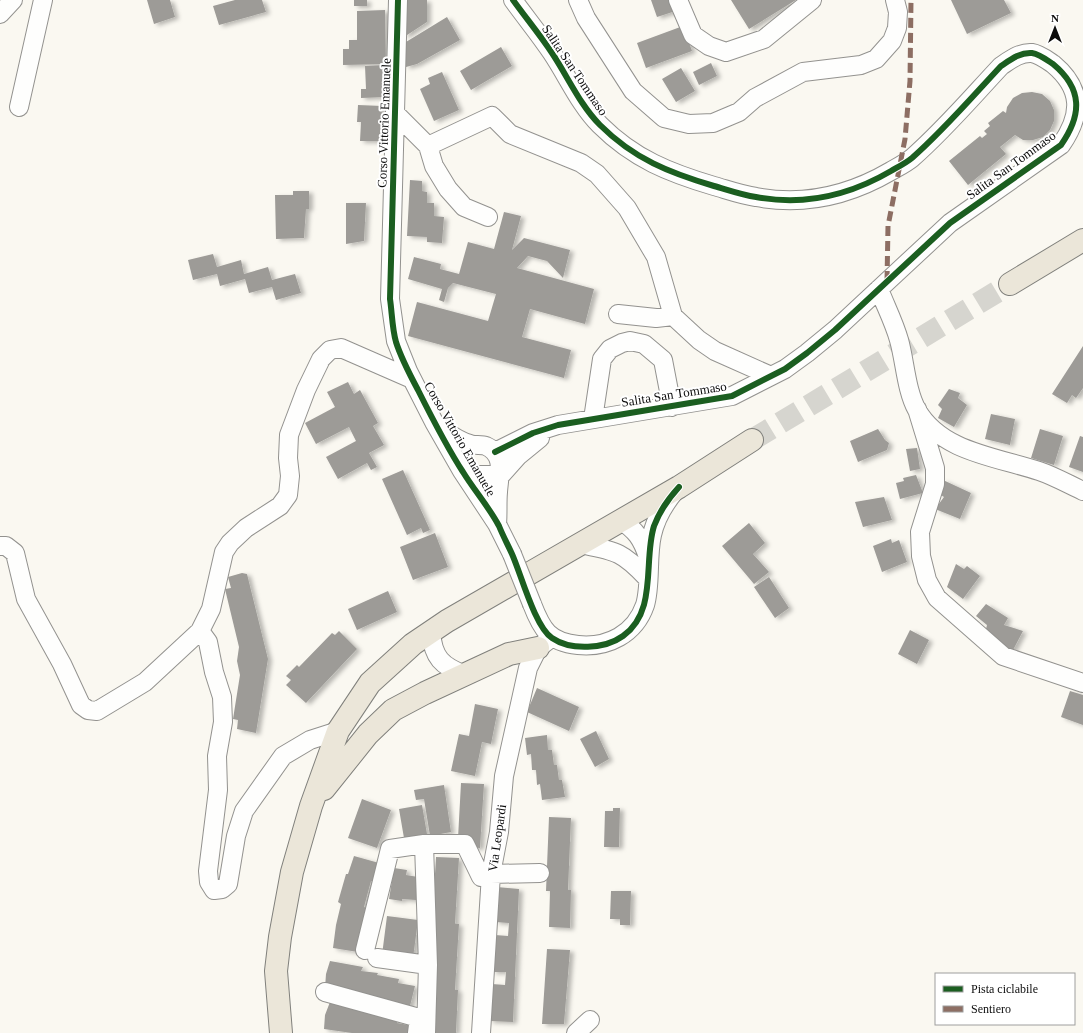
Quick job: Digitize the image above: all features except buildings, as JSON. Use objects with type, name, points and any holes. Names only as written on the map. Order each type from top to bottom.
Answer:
[{"type":"main road","points":[[1010,284],[1083,240]]},
{"type":"main road","points":[[283,1027],[276,971],[280,937],[292,872],[311,806],[338,730],[370,683],[397,658],[432,632],[620,520],[679,487],[752,440]]},
{"type":"main road","points":[[311,806],[368,734],[393,710],[425,693],[509,654],[544,643]]},
{"type":"street","points":[[0,14],[13,0]]},
{"type":"street","points":[[19,107],[43,0]]},
{"type":"street","name":"Corso Vittorio Emanuele","points":[[398,0],[390,298],[396,341],[412,379],[434,422],[462,471],[497,524],[512,554],[540,624],[544,643]]},
{"type":"street","name":"Salita San Tommaso","points":[[495,452],[533,433],[558,425],[732,396],[771,376],[807,354],[950,224],[1061,145],[1072,130],[1076,112],[1076,94],[1067,76],[1046,59],[1032,53],[1018,55],[1001,66],[911,159],[880,177],[852,190],[829,197],[809,200],[779,200],[756,197],[689,178],[662,168],[622,146],[599,124],[578,96],[552,53],[513,0]]},
{"type":"street","points":[[578,0],[586,18],[633,91],[664,118],[689,124],[713,123],[739,112],[755,98],[803,72],[861,65],[876,59],[892,41],[897,28],[898,12],[895,0]]},
{"type":"street","points":[[678,0],[693,34],[709,46],[726,52],[764,39],[808,2]]},
{"type":"street","points":[[396,114],[428,146],[434,166],[448,189],[464,207],[488,217]]},
{"type":"street","points":[[428,146],[492,116],[510,134],[581,162],[597,174],[627,208],[656,257],[673,316],[699,340],[715,352],[771,376]]},
{"type":"street","points":[[879,289],[899,339],[906,373],[934,468],[934,484],[920,532],[922,556],[927,580],[937,598],[1003,656],[1083,683]]},
{"type":"street","points":[[618,314],[656,318],[673,316]]},
{"type":"street","points":[[593,419],[602,359],[610,349],[622,342],[630,341],[644,344],[663,360],[672,407]]},
{"type":"street","points":[[0,546],[6,546],[15,552],[26,599],[62,664],[81,705],[88,710],[97,711],[145,682],[200,631],[211,609],[224,552],[230,543],[246,528],[280,506],[288,495],[290,476],[288,458],[289,435],[306,390],[321,359],[330,350],[341,348],[412,379]]},
{"type":"street","points":[[917,409],[924,420],[940,436],[982,455],[1040,471],[1083,491]]},
{"type":"street","name":"Corso Vittorio Emanuele","points":[[434,422],[454,437],[471,444],[485,445],[495,452],[500,462],[501,475],[498,492],[497,524]]},
{"type":"street","name":"Salita San Tommaso","points":[[501,475],[518,456],[558,425]]},
{"type":"street","name":"Corso Vittorio Emanuele","points":[[462,471],[464,455],[471,444]]},
{"type":"street","name":"Corso Vittorio Emanuele","points":[[462,471],[471,475],[501,475]]},
{"type":"street","points":[[544,643],[588,646],[603,644],[622,636],[632,628],[645,604],[648,557],[655,525],[664,504],[679,487]]},
{"type":"street","points":[[620,520],[636,532],[643,541],[648,557]]},
{"type":"street","points":[[620,520],[629,559]]},
{"type":"street","points":[[580,544],[613,550],[629,559],[647,578]]},
{"type":"street","points":[[200,631],[208,642],[214,672],[222,697],[223,722],[218,756],[218,790],[208,871],[209,882],[214,890],[222,889],[228,884],[236,836],[244,811],[283,756],[310,740],[338,730]]},
{"type":"street","points":[[432,632],[432,645],[442,663],[449,669],[466,675]]},
{"type":"street","name":"Via Leopardi","points":[[481,1033],[491,874],[499,832],[504,776],[528,668],[544,643]]},
{"type":"street","points":[[424,844],[428,965],[426,1033]]},
{"type":"street","points":[[428,965],[371,954],[390,849],[424,844],[465,844],[481,877],[491,874],[540,873]]},
{"type":"street","points":[[325,992],[419,1018],[417,1033]]},
{"type":"street","points":[[576,1033],[590,1020]]},
{"type":"tunnel","points":[[752,440],[1010,284]]},
{"type":"marked path","points":[[887,281],[888,226],[905,139],[910,81],[911,0]]},
{"type":"cycle path","points":[[398,0],[390,299],[395,337],[406,366],[445,442],[467,479],[491,512],[499,526],[512,554],[534,612],[546,632],[552,638],[578,647],[598,646],[616,640],[634,626],[641,613],[648,585],[649,554],[654,526],[665,505],[679,487]]},
{"type":"cycle path","points":[[495,452],[533,433],[558,425],[732,396],[785,369],[835,330],[950,223],[1061,145],[1068,134],[1076,113],[1074,93],[1070,83],[1063,73],[1043,57],[1032,53],[1023,54],[1001,66],[947,125],[912,158],[902,165],[859,186],[826,196],[792,200],[751,196],[682,176],[639,156],[613,137],[586,109],[552,53],[513,0]]}]
